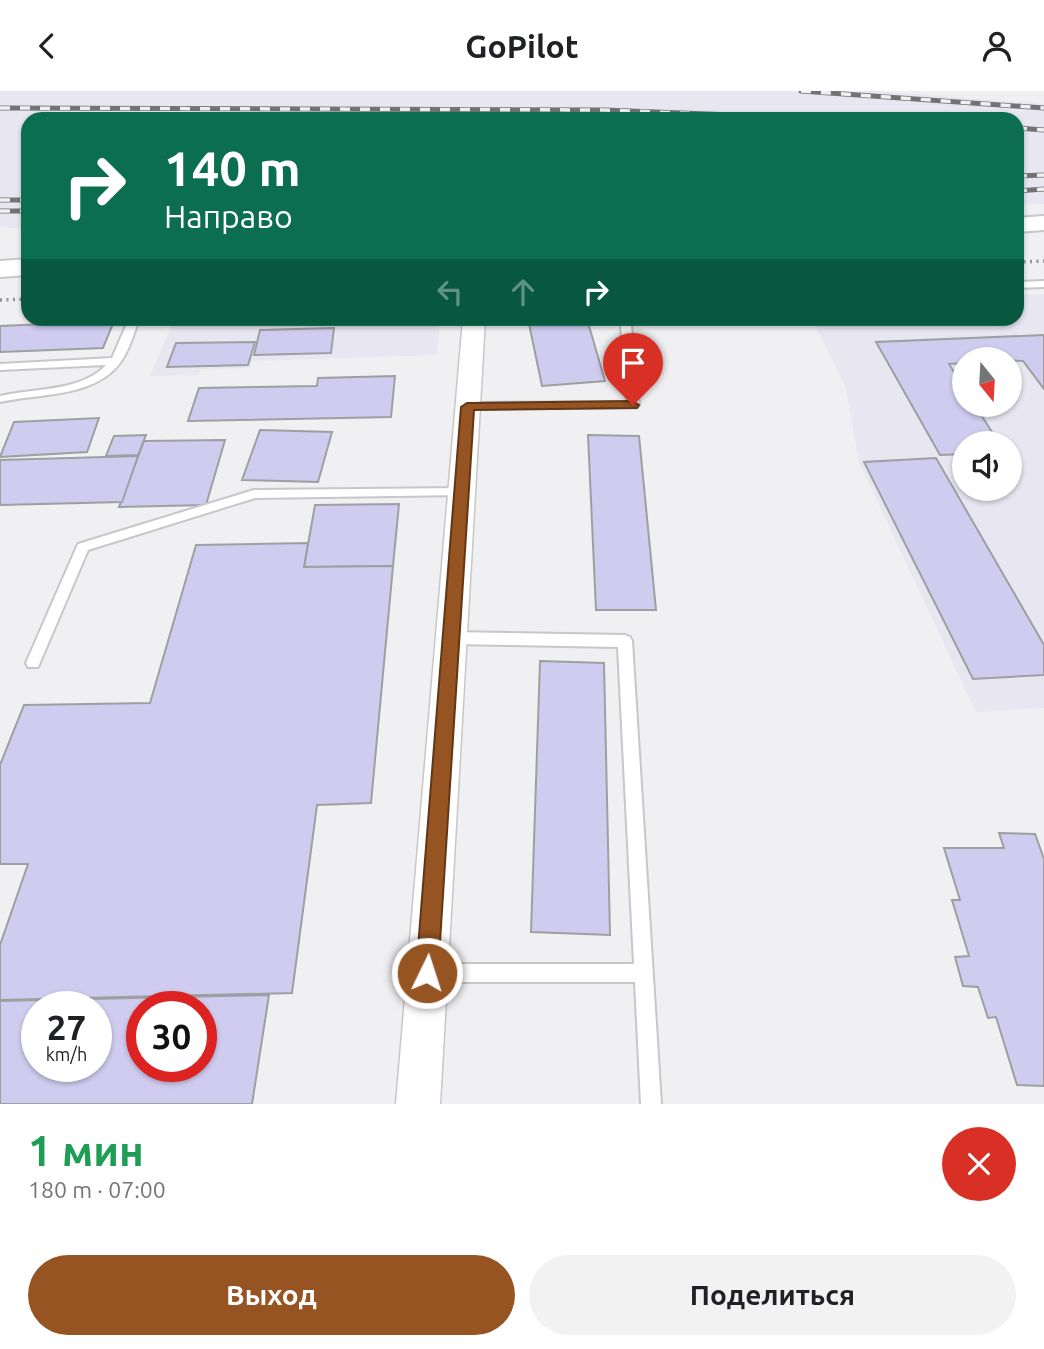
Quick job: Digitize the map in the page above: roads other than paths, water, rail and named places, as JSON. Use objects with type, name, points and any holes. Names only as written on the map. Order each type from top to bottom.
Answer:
[{"type":"main road","points":[[1024,224],[1044,223]]},
{"type":"main road","points":[[0,269],[21,268]]},
{"type":"street","points":[[418,1104],[473,326]]},
{"type":"lane","points":[[1024,284],[1044,283]]},
{"type":"lane","points":[[0,399],[92,380],[116,361],[131,326]]},
{"type":"lane","points":[[467,407],[633,405],[625,326]]},
{"type":"lane","points":[[0,367],[116,361]]},
{"type":"lane","points":[[33,663],[83,547],[254,494],[461,492]]},
{"type":"lane","points":[[451,638],[625,641],[651,1104]]},
{"type":"lane","points":[[427,973],[642,973]]},
{"type":"railway","points":[[801,91],[1044,108]]},
{"type":"railway","points":[[0,108],[656,112]]},
{"type":"railway","points":[[1024,129],[1044,130]]},
{"type":"railway","points":[[1024,176],[1044,175]]},
{"type":"railway","points":[[1024,190],[1044,189]]},
{"type":"railway","points":[[0,200],[21,200]]},
{"type":"railway","points":[[0,211],[21,211]]}]
